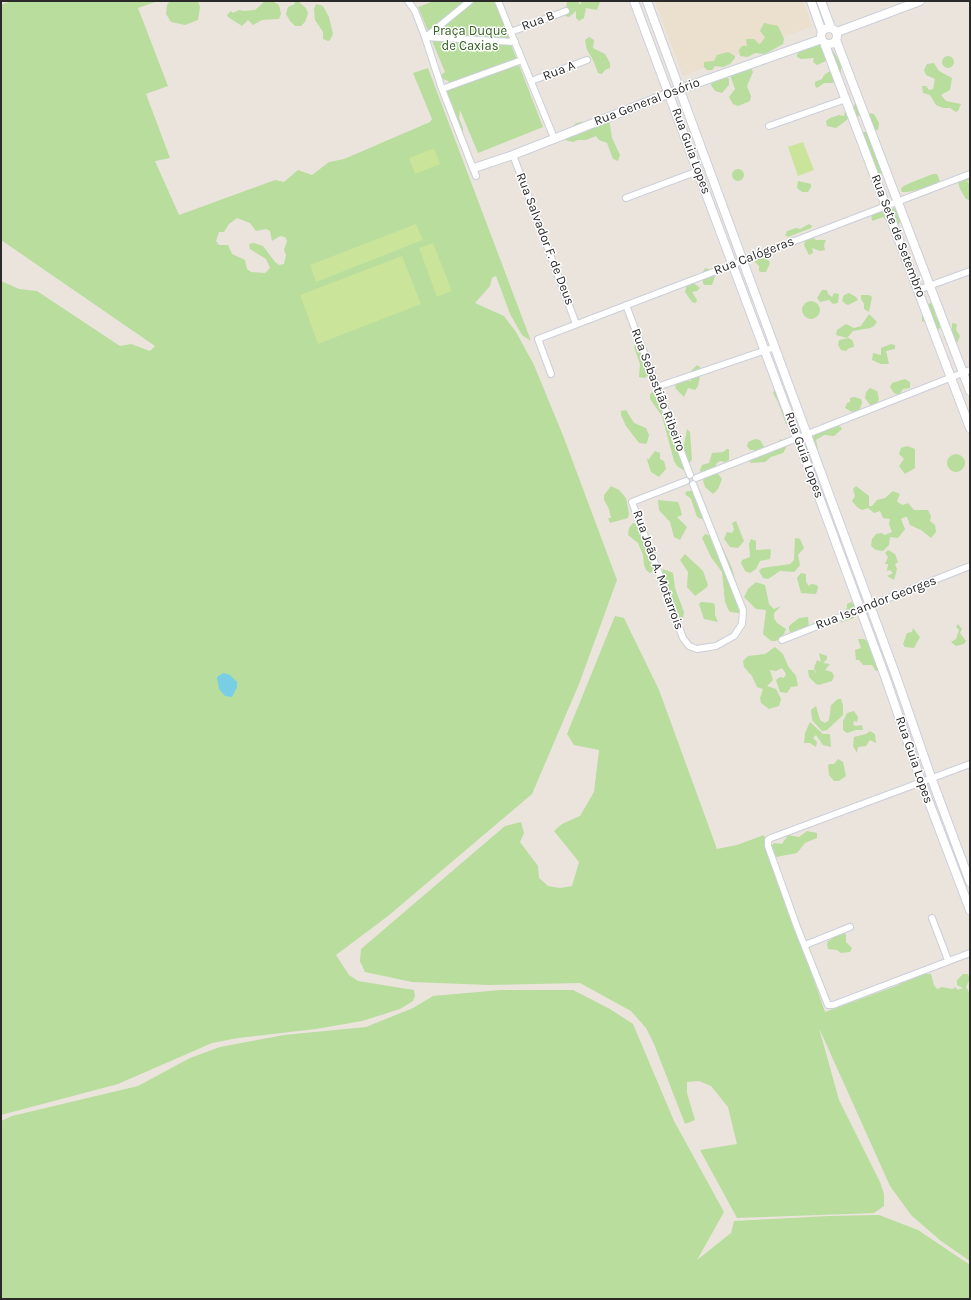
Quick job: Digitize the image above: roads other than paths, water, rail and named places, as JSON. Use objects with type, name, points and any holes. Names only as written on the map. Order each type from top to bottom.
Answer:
[{"type":"main road","name":"Rua Guia Lopes","points":[[634,1],[670,93],[860,608],[921,781],[970,910]]},
{"type":"main road","name":"Rua Guia Lopes","points":[[646,1],[680,89],[870,605],[970,882]]},
{"type":"main road","name":"Rua Sete de Setembro","points":[[811,1],[823,39],[970,428]]},
{"type":"main road","name":"Rua Sete de Setembro","points":[[821,1],[868,119],[930,286],[966,371],[970,391]]},
{"type":"main road","points":[[834,34],[920,1]]},
{"type":"main road","points":[[826,28],[834,34],[832,44],[823,39],[826,28]]},
{"type":"main road","name":"Rua General Osório","points":[[474,168],[513,155],[680,89],[823,39]]},
{"type":"main road","points":[[855,124],[868,119]]},
{"type":"main road","points":[[956,874],[966,870]]},
{"type":"street","points":[[408,1],[415,11],[442,89],[476,176]]},
{"type":"street","points":[[425,37],[470,1]]},
{"type":"street","points":[[498,1],[554,138]]},
{"type":"street","name":"Rua B","points":[[511,32],[566,11]]},
{"type":"street","points":[[425,37],[515,42]]},
{"type":"street","points":[[442,89],[522,60]]},
{"type":"street","name":"Rua A","points":[[531,81],[587,60]]},
{"type":"street","points":[[769,126],[846,99]]},
{"type":"street","name":"Rua Salvador F. de Deus","points":[[513,155],[576,324]]},
{"type":"street","points":[[626,198],[698,171]]},
{"type":"street","name":"Rua Calógeras","points":[[551,374],[538,339],[970,174]]},
{"type":"street","points":[[918,290],[970,271]]},
{"type":"street","name":"Rua Sebastião Ribeiro","points":[[626,305],[690,475]]},
{"type":"street","points":[[657,387],[775,347]]},
{"type":"street","points":[[695,481],[690,475],[686,481],[690,485],[695,481],[797,437],[966,371]]},
{"type":"street","name":"Rua João A. Motarrois","points":[[686,481],[632,502],[683,638],[690,646],[697,648],[716,646],[734,636],[742,624],[743,610],[695,481]]},
{"type":"street","name":"Rua Iscandor Georges","points":[[782,640],[860,608],[970,566]]},
{"type":"street","points":[[970,764],[931,777],[768,840],[768,846],[824,998],[828,1005],[833,1005],[970,952]]},
{"type":"street","points":[[932,918],[948,960]]},
{"type":"street","points":[[805,945],[850,927]]},
{"type":"water","points":[[223,673],[230,675],[237,682],[237,687],[232,697],[225,696],[219,689],[217,677]]},
{"type":"park label","name":"Praça Duque de Caxias","points":[[470,38]]}]
